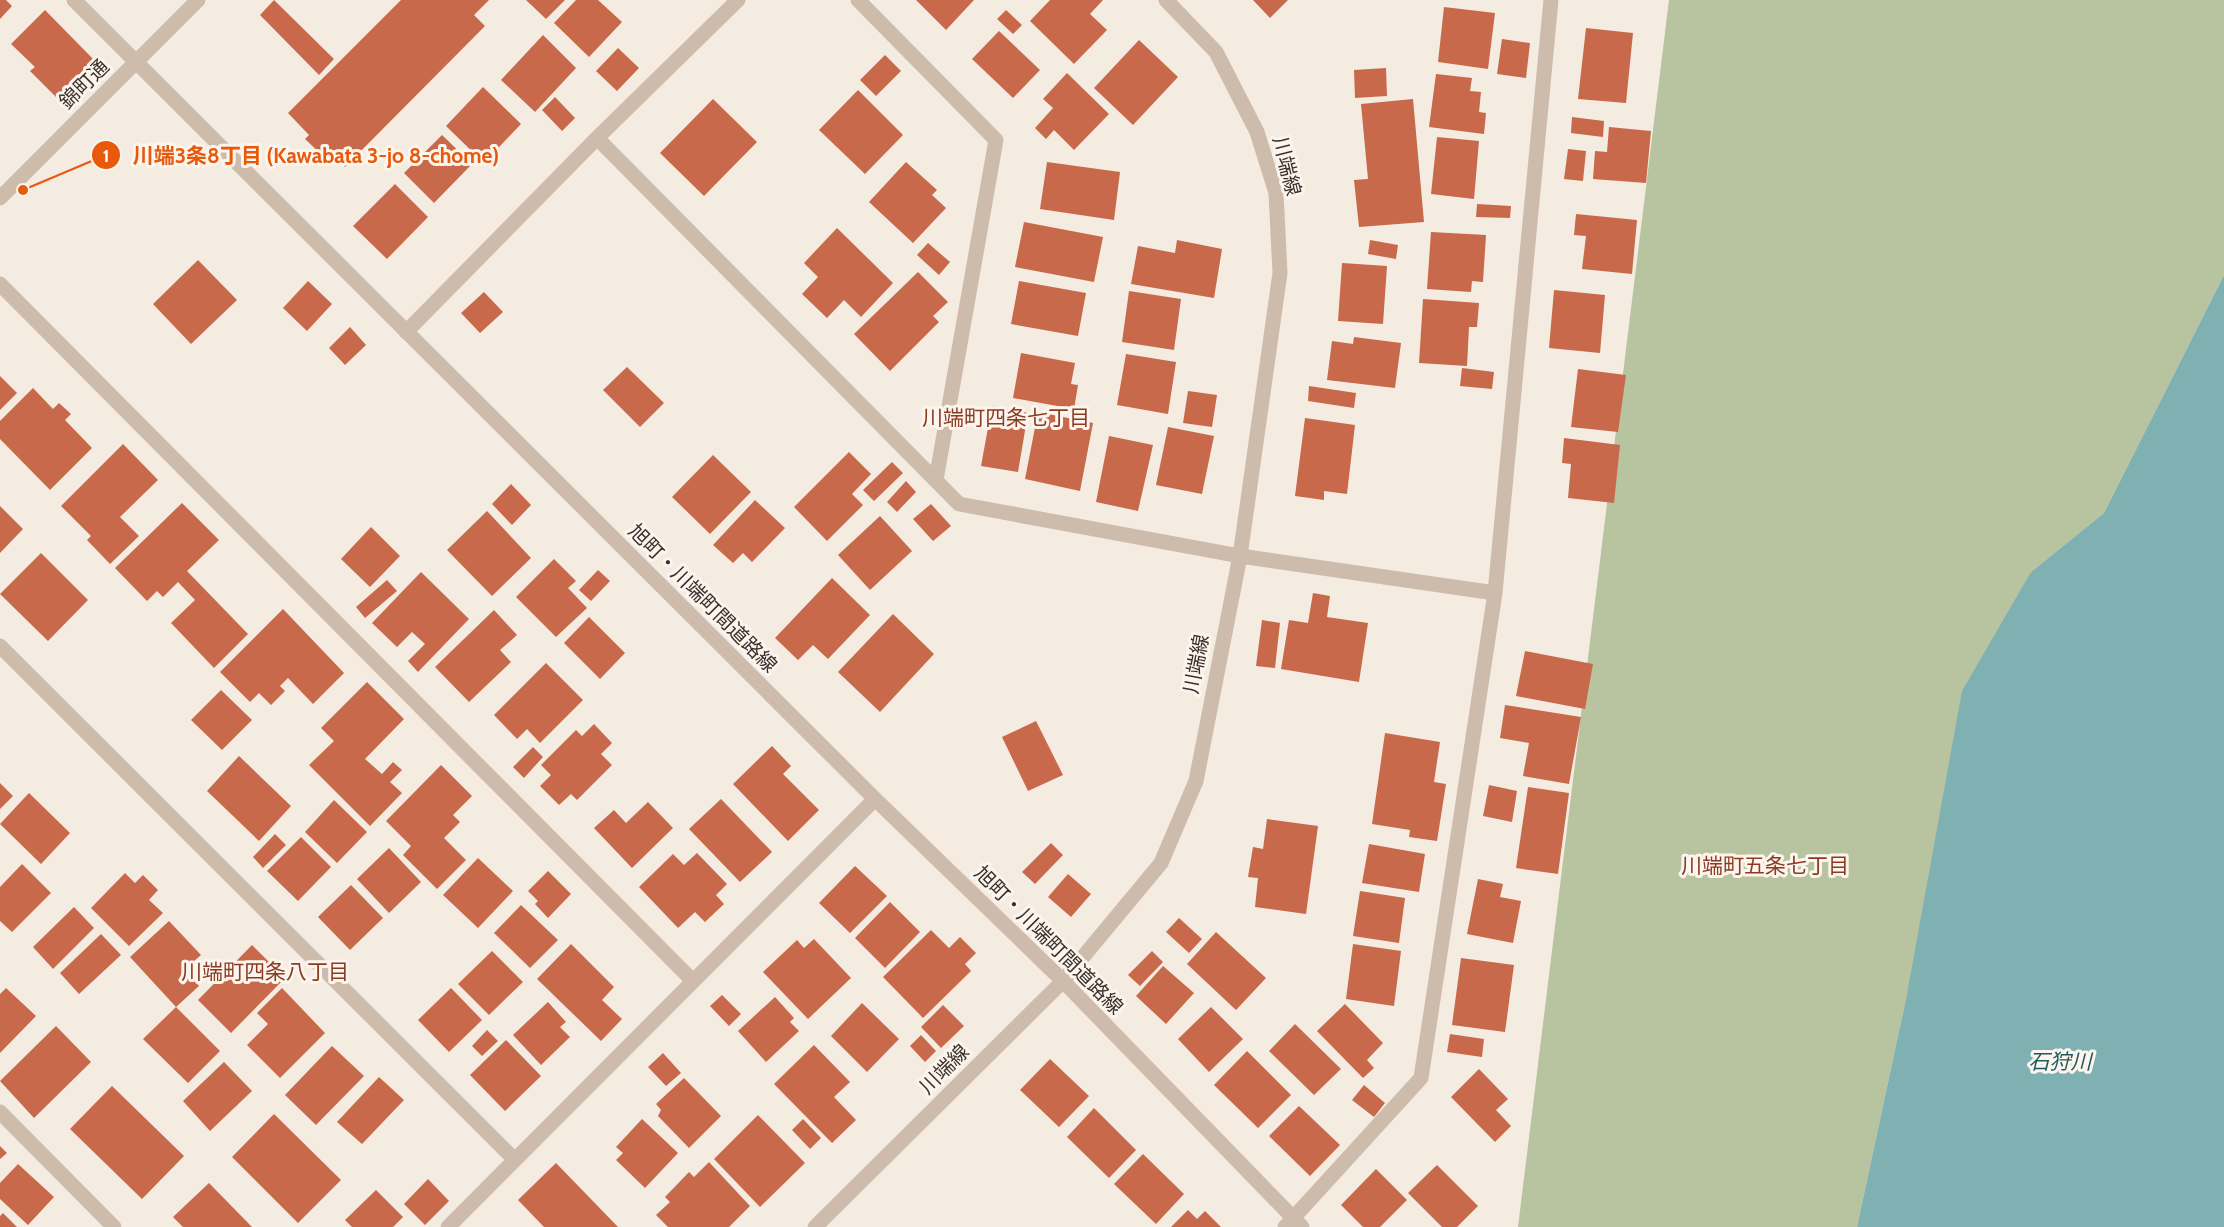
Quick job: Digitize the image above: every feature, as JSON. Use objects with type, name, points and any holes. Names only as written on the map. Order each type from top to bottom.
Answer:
[{"type":"street","name":"旭町・川端町間道路線","points":[[74,0],[875,799],[1063,981],[1294,1224]]},
{"type":"street","name":"錦町通","points":[[0,198],[198,0]]},
{"type":"street","points":[[406,332],[597,138],[738,0]]},
{"type":"street","points":[[858,0],[996,140],[936,480]]},
{"type":"street","name":"川端線","points":[[815,1227],[1063,981],[1161,863],[1196,781],[1240,556],[1280,273],[1276,193],[1257,132],[1216,52],[1166,0]]},
{"type":"street","points":[[1294,1224],[1421,1078],[1495,593],[1551,0]]},
{"type":"street","points":[[597,138],[959,504],[1240,556],[1495,593]]},
{"type":"street","points":[[0,284],[693,981]]},
{"type":"street","points":[[0,646],[515,1160]]},
{"type":"street","points":[[448,1227],[875,799]]},
{"type":"street","points":[[0,1112],[114,1227]]},
{"type":"green space","points":[[1669,0],[2224,0],[2224,275],[2104,513],[2031,572],[1907,994],[1857,1227],[1518,1227]]},
{"type":"water","name":"石狩川","points":[[2224,275],[2224,1227],[1857,1227],[1907,994],[1962,691],[2031,572],[2104,513]]},
{"type":"building","points":[[0,0],[6,0],[12,6],[0,19]]},
{"type":"building","points":[[274,0],[334,59],[319,75],[260,15]]},
{"type":"building","points":[[401,0],[489,0],[474,15],[485,26],[345,167],[328,150],[322,155],[305,139],[309,135],[288,113]]},
{"type":"building","points":[[526,0],[565,0],[546,19]]},
{"type":"building","points":[[576,0],[598,0],[622,22],[589,57],[554,23]]},
{"type":"building","points":[[916,0],[974,0],[946,30]]},
{"type":"building","points":[[1050,0],[1103,0],[1090,14],[1107,30],[1074,64],[1030,21]]},
{"type":"building","points":[[1253,0],[1288,0],[1270,18]]},
{"type":"building","points":[[1444,7],[1495,13],[1488,69],[1438,62]]},
{"type":"building","points":[[45,10],[96,62],[59,100],[30,71],[35,67],[11,44]]},
{"type":"building","points":[[1006,10],[1022,25],[1013,34],[997,19]]},
{"type":"building","points":[[1586,28],[1633,33],[1626,103],[1578,99]]},
{"type":"building","points":[[999,31],[1040,70],[1013,98],[972,59]]},
{"type":"building","points":[[543,35],[576,68],[535,112],[501,80]]},
{"type":"building","points":[[1502,39],[1530,43],[1526,78],[1497,74]]},
{"type":"building","points":[[1139,40],[1178,77],[1133,125],[1094,88]]},
{"type":"building","points":[[618,48],[639,68],[617,91],[596,71]]},
{"type":"building","points":[[885,55],[901,71],[876,96],[860,80]]},
{"type":"building","points":[[1386,68],[1387,96],[1355,98],[1354,70]]},
{"type":"building","points":[[1067,73],[1109,114],[1074,150],[1054,130],[1046,139],[1035,128],[1053,108],[1043,99]]},
{"type":"building","points":[[1436,74],[1472,78],[1470,91],[1481,92],[1479,112],[1486,113],[1484,134],[1429,127]]},
{"type":"building","points":[[483,87],[521,124],[484,163],[446,126]]},
{"type":"building","points":[[858,90],[903,135],[865,174],[819,130]]},
{"type":"building","points":[[555,97],[575,118],[562,131],[542,110]]},
{"type":"building","points":[[713,99],[757,142],[704,196],[660,153]]},
{"type":"building","points":[[1413,99],[1424,222],[1359,227],[1354,180],[1368,179],[1361,104]]},
{"type":"building","points":[[1572,117],[1604,121],[1603,137],[1571,133]]},
{"type":"building","points":[[1609,127],[1651,131],[1646,183],[1593,179],[1595,151],[1607,152]]},
{"type":"building","points":[[442,135],[472,164],[434,203],[404,173]]},
{"type":"building","points":[[1437,137],[1479,141],[1474,199],[1431,194]]},
{"type":"building","points":[[1568,149],[1586,151],[1583,181],[1564,179]]},
{"type":"building","points":[[906,162],[937,190],[932,195],[946,208],[913,243],[869,202]]},
{"type":"building","points":[[1047,162],[1120,172],[1114,220],[1040,209]]},
{"type":"building","points":[[395,184],[428,217],[387,259],[353,226]]},
{"type":"building","points":[[1477,204],[1511,206],[1510,218],[1476,217]]},
{"type":"building","points":[[1576,214],[1637,220],[1632,274],[1582,269],[1586,236],[1574,235]]},
{"type":"building","points":[[1024,222],[1103,237],[1094,282],[1015,267]]},
{"type":"building","points":[[837,228],[893,283],[861,317],[844,300],[827,318],[802,294],[818,277],[804,263]]},
{"type":"building","points":[[1431,232],[1486,235],[1483,282],[1472,281],[1471,292],[1427,289]]},
{"type":"building","points":[[1177,240],[1222,249],[1214,298],[1131,284],[1138,246],[1175,253]]},
{"type":"building","points":[[1370,240],[1398,245],[1396,259],[1368,254]]},
{"type":"building","points":[[928,243],[950,262],[939,275],[917,255]]},
{"type":"building","points":[[198,260],[237,300],[191,344],[153,304]]},
{"type":"building","points":[[1342,263],[1387,266],[1383,324],[1338,321]]},
{"type":"building","points":[[918,272],[948,302],[933,316],[939,322],[890,371],[854,334]]},
{"type":"building","points":[[308,281],[332,304],[307,331],[283,308]]},
{"type":"building","points":[[1019,281],[1086,293],[1078,336],[1011,324]]},
{"type":"building","points":[[1554,290],[1605,295],[1600,353],[1549,348]]},
{"type":"building","points":[[1129,291],[1181,299],[1174,350],[1122,342]]},
{"type":"building","points":[[484,292],[503,312],[480,333],[461,313]]},
{"type":"building","points":[[1423,299],[1479,303],[1477,327],[1469,327],[1467,366],[1419,363]]},
{"type":"building","points":[[350,327],[366,345],[345,365],[329,348]]},
{"type":"building","points":[[1354,337],[1401,343],[1395,388],[1327,380],[1332,341],[1353,344]]},
{"type":"building","points":[[1021,353],[1075,363],[1071,384],[1078,385],[1074,409],[1013,398]]},
{"type":"building","points":[[1126,354],[1176,362],[1168,414],[1117,405]]},
{"type":"building","points":[[627,367],[664,403],[640,427],[603,390]]},
{"type":"building","points":[[1462,368],[1494,372],[1492,389],[1460,386]]},
{"type":"building","points":[[1578,369],[1626,375],[1618,432],[1571,427]]},
{"type":"building","points":[[0,376],[17,393],[0,410]]},
{"type":"building","points":[[1309,386],[1356,393],[1354,408],[1308,401]]},
{"type":"building","points":[[33,388],[53,409],[59,403],[71,414],[65,420],[92,448],[50,490],[0,439],[0,421]]},
{"type":"building","points":[[1188,391],[1217,395],[1212,427],[1183,423]]},
{"type":"building","points":[[992,406],[1028,413],[1018,472],[981,466]]},
{"type":"building","points":[[1038,412],[1093,423],[1080,491],[1025,479]]},
{"type":"building","points":[[1305,418],[1355,425],[1347,494],[1324,491],[1324,500],[1295,496]]},
{"type":"building","points":[[1168,427],[1214,436],[1202,494],[1156,485]]},
{"type":"building","points":[[1109,436],[1153,445],[1138,511],[1096,502]]},
{"type":"building","points":[[1564,438],[1620,445],[1614,503],[1568,498],[1571,464],[1562,463]]},
{"type":"building","points":[[123,444],[158,480],[120,517],[139,536],[110,564],[87,540],[91,536],[61,506]]},
{"type":"building","points":[[849,452],[871,474],[852,494],[863,505],[827,541],[794,507]]},
{"type":"building","points":[[713,455],[751,492],[710,534],[672,497]]},
{"type":"building","points":[[892,462],[903,473],[874,501],[863,490]]},
{"type":"building","points":[[906,481],[916,492],[897,512],[887,502]]},
{"type":"building","points":[[511,484],[531,505],[512,525],[492,504]]},
{"type":"building","points":[[755,500],[785,528],[752,562],[743,553],[733,563],[713,545]]},
{"type":"building","points":[[182,503],[219,540],[187,571],[248,634],[214,668],[171,623],[195,600],[178,582],[163,597],[157,591],[147,601],[115,568]]},
{"type":"building","points":[[931,504],[951,526],[933,541],[913,519]]},
{"type":"building","points":[[0,506],[23,529],[0,553]]},
{"type":"building","points":[[487,511],[531,558],[492,596],[447,550]]},
{"type":"building","points":[[880,516],[912,551],[870,590],[838,555]]},
{"type":"building","points":[[371,527],[400,556],[370,587],[341,559]]},
{"type":"building","points":[[41,553],[88,600],[48,641],[0,594]]},
{"type":"building","points":[[554,559],[576,581],[568,588],[587,608],[556,637],[516,597]]},
{"type":"building","points":[[598,570],[610,581],[591,601],[579,590]]},
{"type":"building","points":[[421,572],[469,619],[418,672],[408,661],[425,644],[412,632],[397,647],[372,623]]},
{"type":"building","points":[[832,578],[870,615],[828,659],[813,645],[798,660],[775,638]]},
{"type":"building","points":[[387,580],[397,591],[365,618],[356,607]]},
{"type":"building","points":[[1313,593],[1330,596],[1327,617],[1368,623],[1359,682],[1281,669],[1289,620],[1308,623]]},
{"type":"building","points":[[283,609],[344,673],[313,704],[288,678],[280,686],[285,691],[271,705],[259,693],[250,702],[220,672]]},
{"type":"building","points":[[494,610],[517,635],[500,650],[511,662],[469,702],[435,667]]},
{"type":"building","points":[[893,614],[934,654],[880,712],[838,672]]},
{"type":"building","points":[[589,617],[625,653],[600,679],[564,643]]},
{"type":"building","points":[[1262,620],[1280,623],[1275,668],[1256,666]]},
{"type":"building","points":[[1525,651],[1593,664],[1585,709],[1516,696]]},
{"type":"building","points":[[546,663],[583,700],[540,743],[527,729],[517,739],[494,715]]},
{"type":"building","points":[[367,682],[404,719],[365,759],[382,774],[393,762],[402,770],[390,782],[402,793],[370,826],[309,765],[334,741],[321,728]]},
{"type":"building","points":[[221,690],[252,720],[222,750],[191,720]]},
{"type":"building","points":[[1505,705],[1581,717],[1569,784],[1523,776],[1529,743],[1500,738]]},
{"type":"building","points":[[1036,721],[1063,775],[1028,791],[1002,737]]},
{"type":"building","points":[[594,724],[612,743],[601,754],[612,765],[577,800],[571,794],[559,805],[540,786],[551,775],[541,765],[576,730],[582,736]]},
{"type":"building","points":[[1385,733],[1440,742],[1434,782],[1446,784],[1437,841],[1409,837],[1410,830],[1372,824]]},
{"type":"building","points":[[772,746],[791,766],[783,774],[819,810],[788,841],[733,784]]},
{"type":"building","points":[[533,747],[543,757],[524,778],[513,767]]},
{"type":"building","points":[[239,756],[291,806],[259,841],[207,791]]},
{"type":"building","points":[[441,765],[472,796],[453,815],[460,822],[444,838],[466,860],[437,889],[403,855],[411,846],[386,821]]},
{"type":"building","points":[[0,783],[13,796],[0,809]]},
{"type":"building","points":[[1489,785],[1517,791],[1512,822],[1483,816]]},
{"type":"building","points":[[1528,787],[1569,793],[1558,874],[1516,868]]},
{"type":"building","points":[[29,793],[70,833],[41,864],[0,824]]},
{"type":"building","points":[[721,799],[772,852],[740,882],[689,829]]},
{"type":"building","points":[[334,800],[367,832],[337,863],[305,832]]},
{"type":"building","points":[[648,802],[673,828],[632,868],[594,828],[614,810],[626,823]]},
{"type":"building","points":[[1267,819],[1318,826],[1306,914],[1255,907],[1258,878],[1248,877],[1253,847],[1263,849]]},
{"type":"building","points":[[275,834],[286,845],[263,868],[253,857]]},
{"type":"building","points":[[301,837],[331,867],[298,901],[267,871]]},
{"type":"building","points":[[1051,843],[1063,855],[1035,884],[1022,872]]},
{"type":"building","points":[[1369,844],[1425,854],[1419,892],[1362,883]]},
{"type":"building","points":[[389,848],[421,882],[389,913],[357,879]]},
{"type":"building","points":[[697,853],[727,884],[716,895],[724,904],[705,922],[695,912],[678,928],[639,887],[673,854],[684,865]]},
{"type":"building","points":[[478,858],[513,891],[478,928],[443,895]]},
{"type":"building","points":[[22,864],[51,893],[12,932],[0,921],[0,887]]},
{"type":"building","points":[[855,866],[887,896],[850,933],[819,903]]},
{"type":"building","points":[[548,871],[571,894],[548,918],[535,904],[538,901],[528,891]]},
{"type":"building","points":[[125,873],[135,883],[143,875],[158,890],[149,900],[163,913],[129,946],[91,908]]},
{"type":"building","points":[[1068,874],[1091,894],[1071,917],[1048,897]]},
{"type":"building","points":[[1478,879],[1503,884],[1500,897],[1521,901],[1513,943],[1467,934]]},
{"type":"building","points":[[351,885],[383,918],[350,950],[318,917]]},
{"type":"building","points":[[1360,891],[1405,898],[1399,943],[1353,936]]},
{"type":"building","points":[[890,902],[920,932],[885,968],[855,938]]},
{"type":"building","points":[[521,905],[558,940],[530,968],[494,933]]},
{"type":"building","points":[[74,907],[94,928],[53,969],[33,947]]},
{"type":"building","points":[[1179,918],[1202,939],[1189,953],[1166,932]]},
{"type":"building","points":[[169,921],[201,955],[184,970],[199,986],[176,1007],[130,957]]},
{"type":"building","points":[[931,930],[949,948],[960,937],[976,953],[965,964],[971,971],[923,1018],[883,977]]},
{"type":"building","points":[[1216,932],[1266,978],[1236,1010],[1187,964]]},
{"type":"building","points":[[101,934],[121,955],[79,994],[60,973]]},
{"type":"building","points":[[814,939],[851,978],[808,1019],[763,972],[797,940],[804,948]]},
{"type":"building","points":[[571,944],[614,987],[602,1000],[622,1019],[601,1041],[537,979]]},
{"type":"building","points":[[1353,944],[1401,951],[1394,1006],[1346,999]]},
{"type":"building","points":[[252,945],[285,978],[231,1033],[198,1000]]},
{"type":"building","points":[[492,951],[523,982],[489,1015],[458,984]]},
{"type":"building","points":[[1152,951],[1163,962],[1140,986],[1128,975]]},
{"type":"building","points":[[1461,958],[1514,965],[1505,1032],[1452,1025]]},
{"type":"building","points":[[1163,966],[1194,993],[1166,1024],[1136,996]]},
{"type":"building","points":[[6,988],[36,1016],[0,1053],[0,994]]},
{"type":"building","points":[[282,988],[325,1033],[280,1078],[247,1045],[268,1024],[257,1013]]},
{"type":"building","points":[[451,988],[482,1020],[449,1052],[418,1020]]},
{"type":"building","points":[[722,995],[741,1014],[729,1026],[710,1006]]},
{"type":"building","points":[[775,997],[794,1018],[790,1022],[799,1031],[766,1062],[738,1031]]},
{"type":"building","points":[[548,1002],[566,1022],[560,1027],[570,1037],[541,1065],[513,1035]]},
{"type":"building","points":[[862,1003],[899,1039],[867,1072],[831,1036]]},
{"type":"building","points":[[1345,1004],[1383,1043],[1367,1060],[1374,1068],[1363,1078],[1317,1031]]},
{"type":"building","points":[[943,1005],[964,1026],[941,1048],[921,1027]]},
{"type":"building","points":[[176,1007],[220,1051],[188,1083],[143,1039]]},
{"type":"building","points":[[1211,1007],[1243,1039],[1209,1072],[1178,1039]]},
{"type":"building","points":[[1295,1024],[1341,1069],[1314,1095],[1269,1051]]},
{"type":"building","points":[[56,1026],[91,1062],[34,1118],[0,1081]]},
{"type":"building","points":[[487,1030],[498,1041],[482,1056],[472,1046]]},
{"type":"building","points":[[1450,1034],[1484,1039],[1482,1057],[1447,1052]]},
{"type":"building","points":[[921,1035],[936,1051],[925,1062],[910,1046]]},
{"type":"building","points":[[506,1040],[541,1076],[505,1111],[470,1075]]},
{"type":"building","points":[[814,1045],[850,1082],[834,1097],[856,1120],[832,1143],[774,1084]]},
{"type":"building","points":[[332,1046],[364,1076],[316,1125],[285,1095]]},
{"type":"building","points":[[1247,1051],[1291,1095],[1258,1128],[1214,1085]]},
{"type":"building","points":[[663,1053],[681,1073],[666,1086],[648,1067]]},
{"type":"building","points":[[1050,1059],[1089,1096],[1059,1127],[1020,1090]]},
{"type":"building","points":[[224,1062],[252,1091],[210,1131],[183,1101]]},
{"type":"building","points":[[1479,1069],[1508,1099],[1496,1110],[1511,1126],[1495,1142],[1451,1097]]},
{"type":"building","points":[[379,1077],[404,1100],[362,1144],[337,1122]]},
{"type":"building","points":[[684,1078],[721,1116],[689,1148],[658,1116],[661,1110],[656,1104]]},
{"type":"building","points":[[1364,1085],[1385,1103],[1374,1117],[1352,1100]]},
{"type":"building","points":[[112,1086],[184,1156],[142,1199],[70,1129]]},
{"type":"building","points":[[1299,1106],[1340,1145],[1310,1176],[1269,1136]]},
{"type":"building","points":[[1094,1108],[1136,1150],[1109,1178],[1067,1137]]},
{"type":"building","points":[[274,1114],[341,1180],[298,1223],[232,1157]]},
{"type":"building","points":[[758,1115],[805,1163],[760,1207],[714,1159]]},
{"type":"building","points":[[642,1119],[678,1153],[645,1188],[616,1160],[623,1153],[616,1147]]},
{"type":"building","points":[[803,1119],[821,1138],[810,1149],[792,1130]]},
{"type":"building","points":[[0,1146],[7,1153],[0,1159]]},
{"type":"building","points":[[1143,1154],[1184,1194],[1156,1224],[1114,1184]]},
{"type":"building","points":[[709,1162],[750,1206],[729,1227],[668,1227],[656,1215],[670,1202],[665,1197],[689,1172],[694,1177]]},
{"type":"building","points":[[556,1163],[618,1227],[544,1227],[518,1200]]},
{"type":"building","points":[[18,1164],[54,1197],[28,1225],[0,1199],[0,1183]]},
{"type":"building","points":[[1437,1165],[1478,1206],[1457,1227],[1442,1227],[1408,1193]]},
{"type":"building","points":[[1376,1169],[1407,1200],[1380,1227],[1363,1227],[1341,1205]]},
{"type":"building","points":[[428,1179],[449,1201],[425,1225],[404,1204]]},
{"type":"building","points":[[209,1183],[252,1227],[183,1227],[173,1217]]},
{"type":"building","points":[[376,1190],[403,1217],[393,1227],[352,1227],[345,1220]]},
{"type":"building","points":[[1188,1210],[1197,1219],[1205,1211],[1221,1227],[1171,1227]]},
{"type":"building","points":[[3,1213],[17,1227],[0,1227],[0,1216]]},
{"type":"place","name":"川端3条8丁目 (Kawabata 3-jo 8-chome)","points":[[23,190]]},
{"type":"district","name":"川端町四条七丁目","points":[[1006,418]]},
{"type":"district","name":"川端町五条七丁目","points":[[1765,866]]},
{"type":"district","name":"川端町四条八丁目","points":[[265,972]]}]
